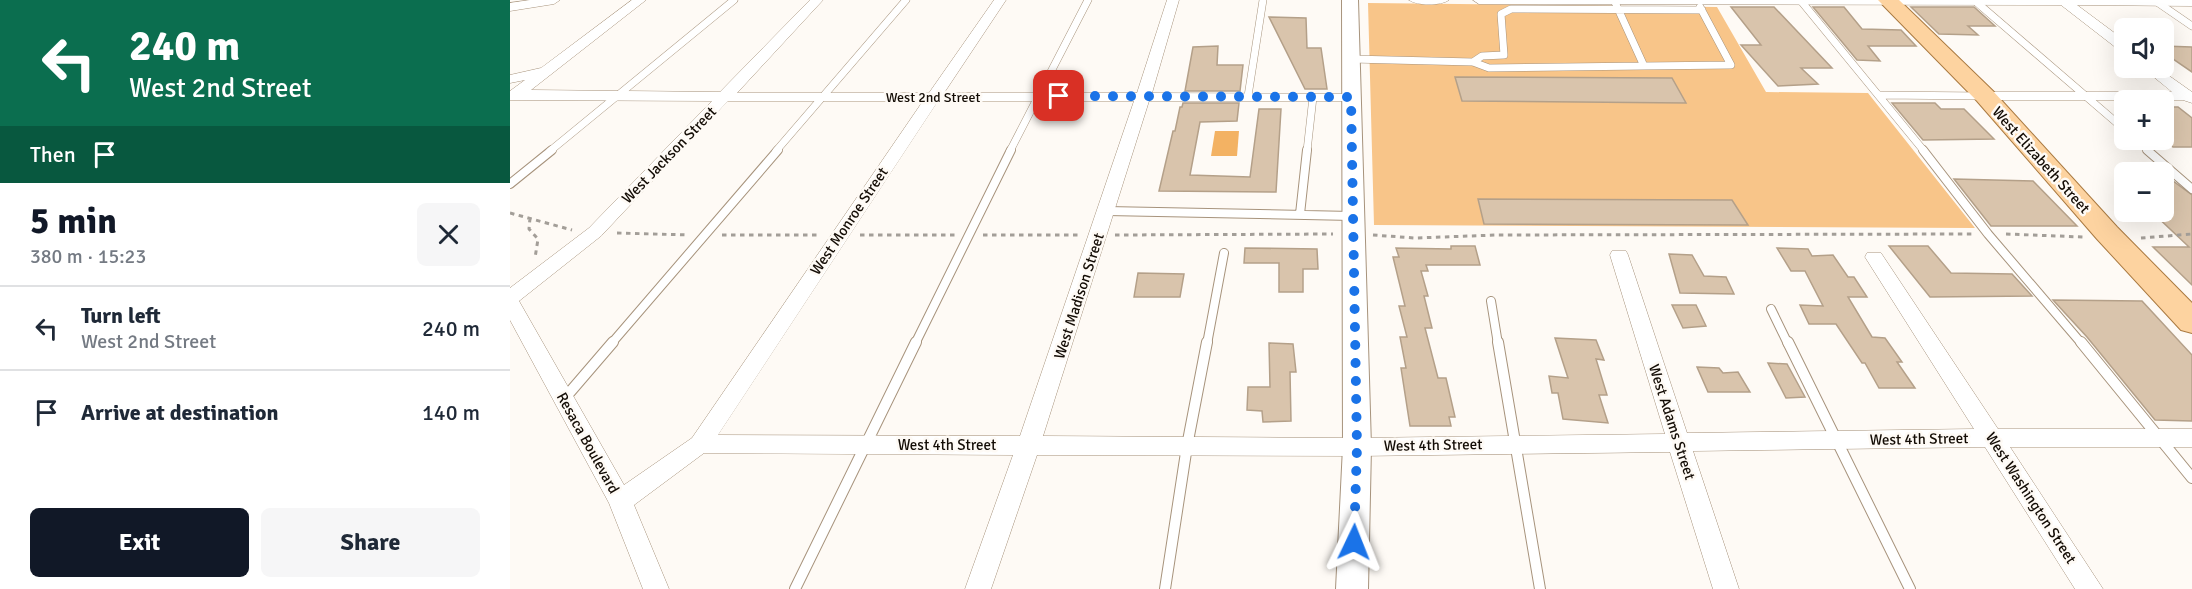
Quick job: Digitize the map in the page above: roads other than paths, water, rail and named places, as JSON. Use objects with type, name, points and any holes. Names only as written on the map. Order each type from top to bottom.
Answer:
[{"type":"main road","name":"West Elizabeth Street","points":[[1889,1],[1985,96],[2107,233],[2188,313]]},
{"type":"street","points":[[510,7],[554,0]]},
{"type":"street","points":[[512,96],[640,0]]},
{"type":"street","name":"West Jackson Street","points":[[510,300],[594,232],[818,0]]},
{"type":"street","name":"West Monroe Street","points":[[700,444],[1000,0]]},
{"type":"street","name":"West Madison Street","points":[[978,589],[1029,446],[1107,211],[1173,0]]},
{"type":"street","points":[[1350,0],[1357,447],[1352,589]]},
{"type":"street","points":[[1415,0],[1443,0]]},
{"type":"street","points":[[1479,0],[1616,5],[1801,1],[2192,2]]},
{"type":"street","points":[[2063,1],[2114,39]]},
{"type":"street","points":[[510,79],[546,71]]},
{"type":"street","points":[[2164,78],[2191,97]]},
{"type":"street","name":"West 2nd Street","points":[[512,96],[1351,97]]},
{"type":"street","points":[[1985,96],[2191,97]]},
{"type":"street","name":"West Adams Street","points":[[1619,255],[1726,589]]},
{"type":"street","name":"West Washington Street","points":[[1874,257],[2090,589]]},
{"type":"street","name":"Resaca Boulevard","points":[[510,300],[620,501],[656,589]]},
{"type":"street","name":"West 4th Street","points":[[700,444],[1357,447],[1678,441],[2192,438]]},
{"type":"street","points":[[620,501],[700,444]]},
{"type":"lane","points":[[510,184],[734,0]]},
{"type":"lane","points":[[564,399],[906,0]]},
{"type":"lane","points":[[795,589],[1037,96],[1088,0]]},
{"type":"lane","points":[[1248,96],[1263,0]]},
{"type":"lane","points":[[1801,1],[1880,95],[1988,234],[2036,288],[2192,478]]},
{"type":"lane","points":[[1975,1],[2114,120]]},
{"type":"lane","points":[[2157,2],[2192,26]]},
{"type":"lane","points":[[1473,62],[1482,56],[1504,55],[1500,20],[1501,14],[1511,9],[1616,5],[1644,66]]},
{"type":"lane","points":[[1351,59],[1473,62],[1489,68],[1731,65],[1699,5]]},
{"type":"lane","points":[[1880,95],[1985,96]]},
{"type":"lane","points":[[1300,214],[1313,97]]},
{"type":"lane","points":[[2147,150],[2192,189]]},
{"type":"lane","points":[[1107,211],[1355,216]]},
{"type":"lane","points":[[1165,589],[1187,446],[1224,253]]},
{"type":"lane","points":[[1491,301],[1540,589]]},
{"type":"lane","points":[[1771,309],[1910,589]]}]
